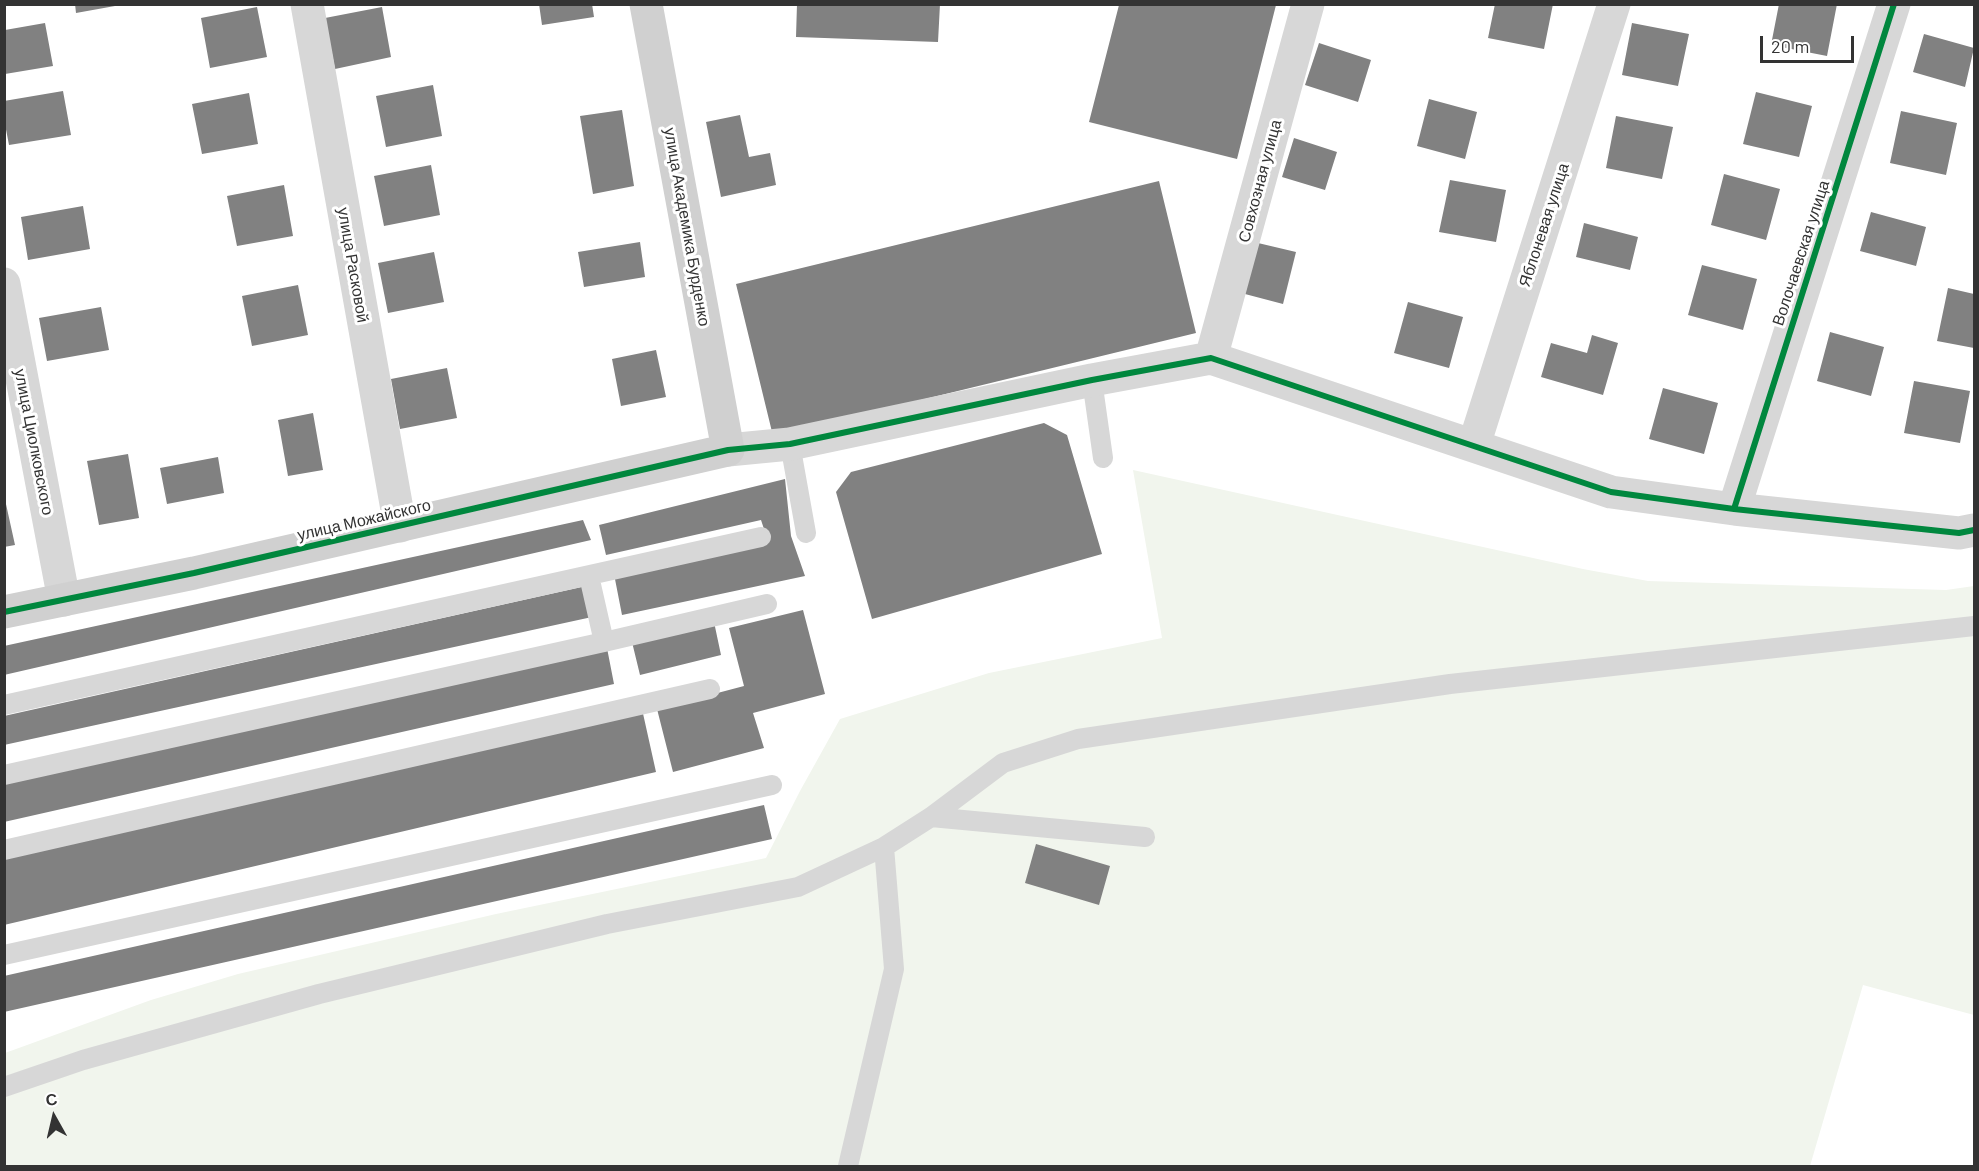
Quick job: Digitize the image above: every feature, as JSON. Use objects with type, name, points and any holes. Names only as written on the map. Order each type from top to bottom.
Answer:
[{"type":"street","name":"улица Расковой","points":[[307,4],[400,525]]},
{"type":"street","name":"улица Академика Бурденко","points":[[646,4],[728,450]]},
{"type":"street","name":"Совхозная улица","points":[[1211,358],[1308,4]]},
{"type":"street","name":"Яблоневая улица","points":[[1474,445],[1614,4]]},
{"type":"street","name":"Волочаевская улица","points":[[1734,509],[1894,4]]},
{"type":"street","name":"улица Циолковского","points":[[4,284],[64,600]]},
{"type":"street","points":[[728,450],[790,444],[1092,380],[1211,358],[1611,492],[1734,509],[1959,533],[1974,530]]},
{"type":"street","name":"улица Можайского","points":[[4,612],[194,573],[728,450]]},
{"type":"lane","points":[[1092,380],[1104,458]]},
{"type":"lane","points":[[790,444],[806,533]]},
{"type":"lane","points":[[4,705],[761,537]]},
{"type":"lane","points":[[589,576],[604,642]]},
{"type":"lane","points":[[4,775],[767,604]]},
{"type":"lane","points":[[4,1087],[83,1060],[319,993],[607,924],[798,887],[884,847],[931,817],[1004,763],[1078,739],[1450,684],[1974,626]]},
{"type":"lane","points":[[4,850],[710,689]]},
{"type":"lane","points":[[4,955],[772,785]]},
{"type":"lane","points":[[931,817],[1145,837]]},
{"type":"lane","points":[[848,1167],[894,969],[884,847]]},
{"type":"shaded area","points":[[1133,470],[1583,569],[1648,581],[1946,590],[1974,586],[1974,1015],[1863,985],[1810,1166],[5,1166],[5,1053],[151,1000],[238,974],[496,914],[766,858],[840,719],[989,673],[1162,638]]},
{"type":"building","points":[[75,4],[115,4],[115,6],[76,13]]},
{"type":"building","points":[[539,4],[592,4],[594,17],[542,25]]},
{"type":"building","points":[[797,4],[940,4],[938,42],[796,37]]},
{"type":"building","points":[[1495,4],[1553,4],[1544,49],[1488,38]]},
{"type":"building","points":[[1779,4],[1837,4],[1827,56],[1771,45]]},
{"type":"building","points":[[1119,5],[1276,5],[1237,159],[1089,122]]},
{"type":"building","points":[[257,7],[267,57],[210,68],[201,18]]},
{"type":"building","points":[[382,7],[391,57],[335,69],[325,18]]},
{"type":"building","points":[[45,23],[53,66],[5,74],[5,30]]},
{"type":"building","points":[[1632,23],[1689,34],[1678,86],[1622,75]]},
{"type":"building","points":[[1924,34],[1974,48],[1965,87],[1913,72]]},
{"type":"building","points":[[1319,43],[1371,60],[1358,102],[1305,85]]},
{"type":"building","points":[[433,85],[442,136],[386,147],[376,96]]},
{"type":"building","points":[[63,91],[71,135],[9,145],[4,119],[4,101]]},
{"type":"building","points":[[1756,92],[1812,106],[1799,157],[1743,144]]},
{"type":"building","points":[[249,93],[258,144],[202,154],[192,104]]},
{"type":"building","points":[[1429,99],[1477,112],[1465,159],[1417,146]]},
{"type":"building","points":[[622,110],[634,186],[593,194],[580,116]]},
{"type":"building","points":[[1901,111],[1957,123],[1946,175],[1890,163]]},
{"type":"building","points":[[740,115],[749,157],[770,153],[776,185],[721,197],[706,122]]},
{"type":"building","points":[[1616,116],[1673,127],[1662,179],[1606,168]]},
{"type":"building","points":[[1294,138],[1337,152],[1325,190],[1282,177]]},
{"type":"building","points":[[431,165],[440,215],[384,226],[374,176]]},
{"type":"building","points":[[1724,174],[1780,189],[1766,240],[1711,225]]},
{"type":"building","points":[[1450,180],[1506,190],[1496,242],[1439,232]]},
{"type":"building","points":[[1159,181],[1196,333],[773,436],[736,284]]},
{"type":"building","points":[[284,185],[293,236],[237,246],[227,196]]},
{"type":"building","points":[[83,206],[90,249],[28,260],[21,217]]},
{"type":"building","points":[[1871,212],[1926,227],[1916,266],[1860,251]]},
{"type":"building","points":[[1584,223],[1638,237],[1630,270],[1576,257]]},
{"type":"building","points":[[640,242],[645,277],[584,287],[578,252]]},
{"type":"building","points":[[1258,243],[1296,252],[1283,304],[1245,294]]},
{"type":"building","points":[[434,252],[444,302],[388,313],[378,263]]},
{"type":"building","points":[[1702,265],[1757,279],[1743,330],[1688,315]]},
{"type":"building","points":[[298,285],[308,335],[252,346],[242,296]]},
{"type":"building","points":[[1948,288],[1974,294],[1974,348],[1937,341]]},
{"type":"building","points":[[1408,302],[1463,317],[1449,368],[1394,353]]},
{"type":"building","points":[[101,307],[109,350],[47,361],[39,318]]},
{"type":"building","points":[[1830,332],[1884,347],[1871,396],[1817,381]]},
{"type":"building","points":[[1592,335],[1618,343],[1603,395],[1541,377],[1551,343],[1587,353]]},
{"type":"building","points":[[656,350],[666,397],[621,406],[612,359]]},
{"type":"building","points":[[447,368],[457,418],[400,429],[391,379]]},
{"type":"building","points":[[1914,381],[1970,391],[1960,443],[1904,433]]},
{"type":"building","points":[[1663,388],[1718,403],[1704,454],[1649,439]]},
{"type":"building","points":[[313,413],[323,470],[288,476],[278,420]]},
{"type":"building","points":[[1044,423],[1067,435],[1102,554],[872,619],[836,492],[851,472]]},
{"type":"building","points":[[128,454],[139,518],[99,525],[87,461]]},
{"type":"building","points":[[218,457],[224,493],[167,504],[160,468]]},
{"type":"building","points":[[785,479],[791,536],[805,576],[622,615],[614,574],[768,541],[761,520],[606,555],[599,525]]},
{"type":"building","points":[[4,495],[15,545],[4,547]]},
{"type":"building","points":[[583,520],[591,540],[4,675],[4,646]]},
{"type":"building","points":[[586,586],[592,617],[4,745],[4,716]]},
{"type":"building","points":[[803,610],[825,694],[753,713],[764,748],[673,772],[657,709],[744,686],[729,628]]},
{"type":"building","points":[[714,622],[721,655],[640,675],[632,642]]},
{"type":"building","points":[[607,648],[614,684],[4,822],[4,784]]},
{"type":"building","points":[[642,709],[656,772],[4,925],[4,858]]},
{"type":"building","points":[[764,805],[772,839],[4,1012],[4,976]]},
{"type":"building","points":[[1036,844],[1110,866],[1099,905],[1025,883]]},
{"type":"cycle path","points":[[1734,509],[1894,4]]},
{"type":"cycle path","points":[[4,612],[194,573],[728,450],[790,444],[1092,380],[1211,358],[1611,492],[1734,509],[1959,533],[1974,530]]}]
